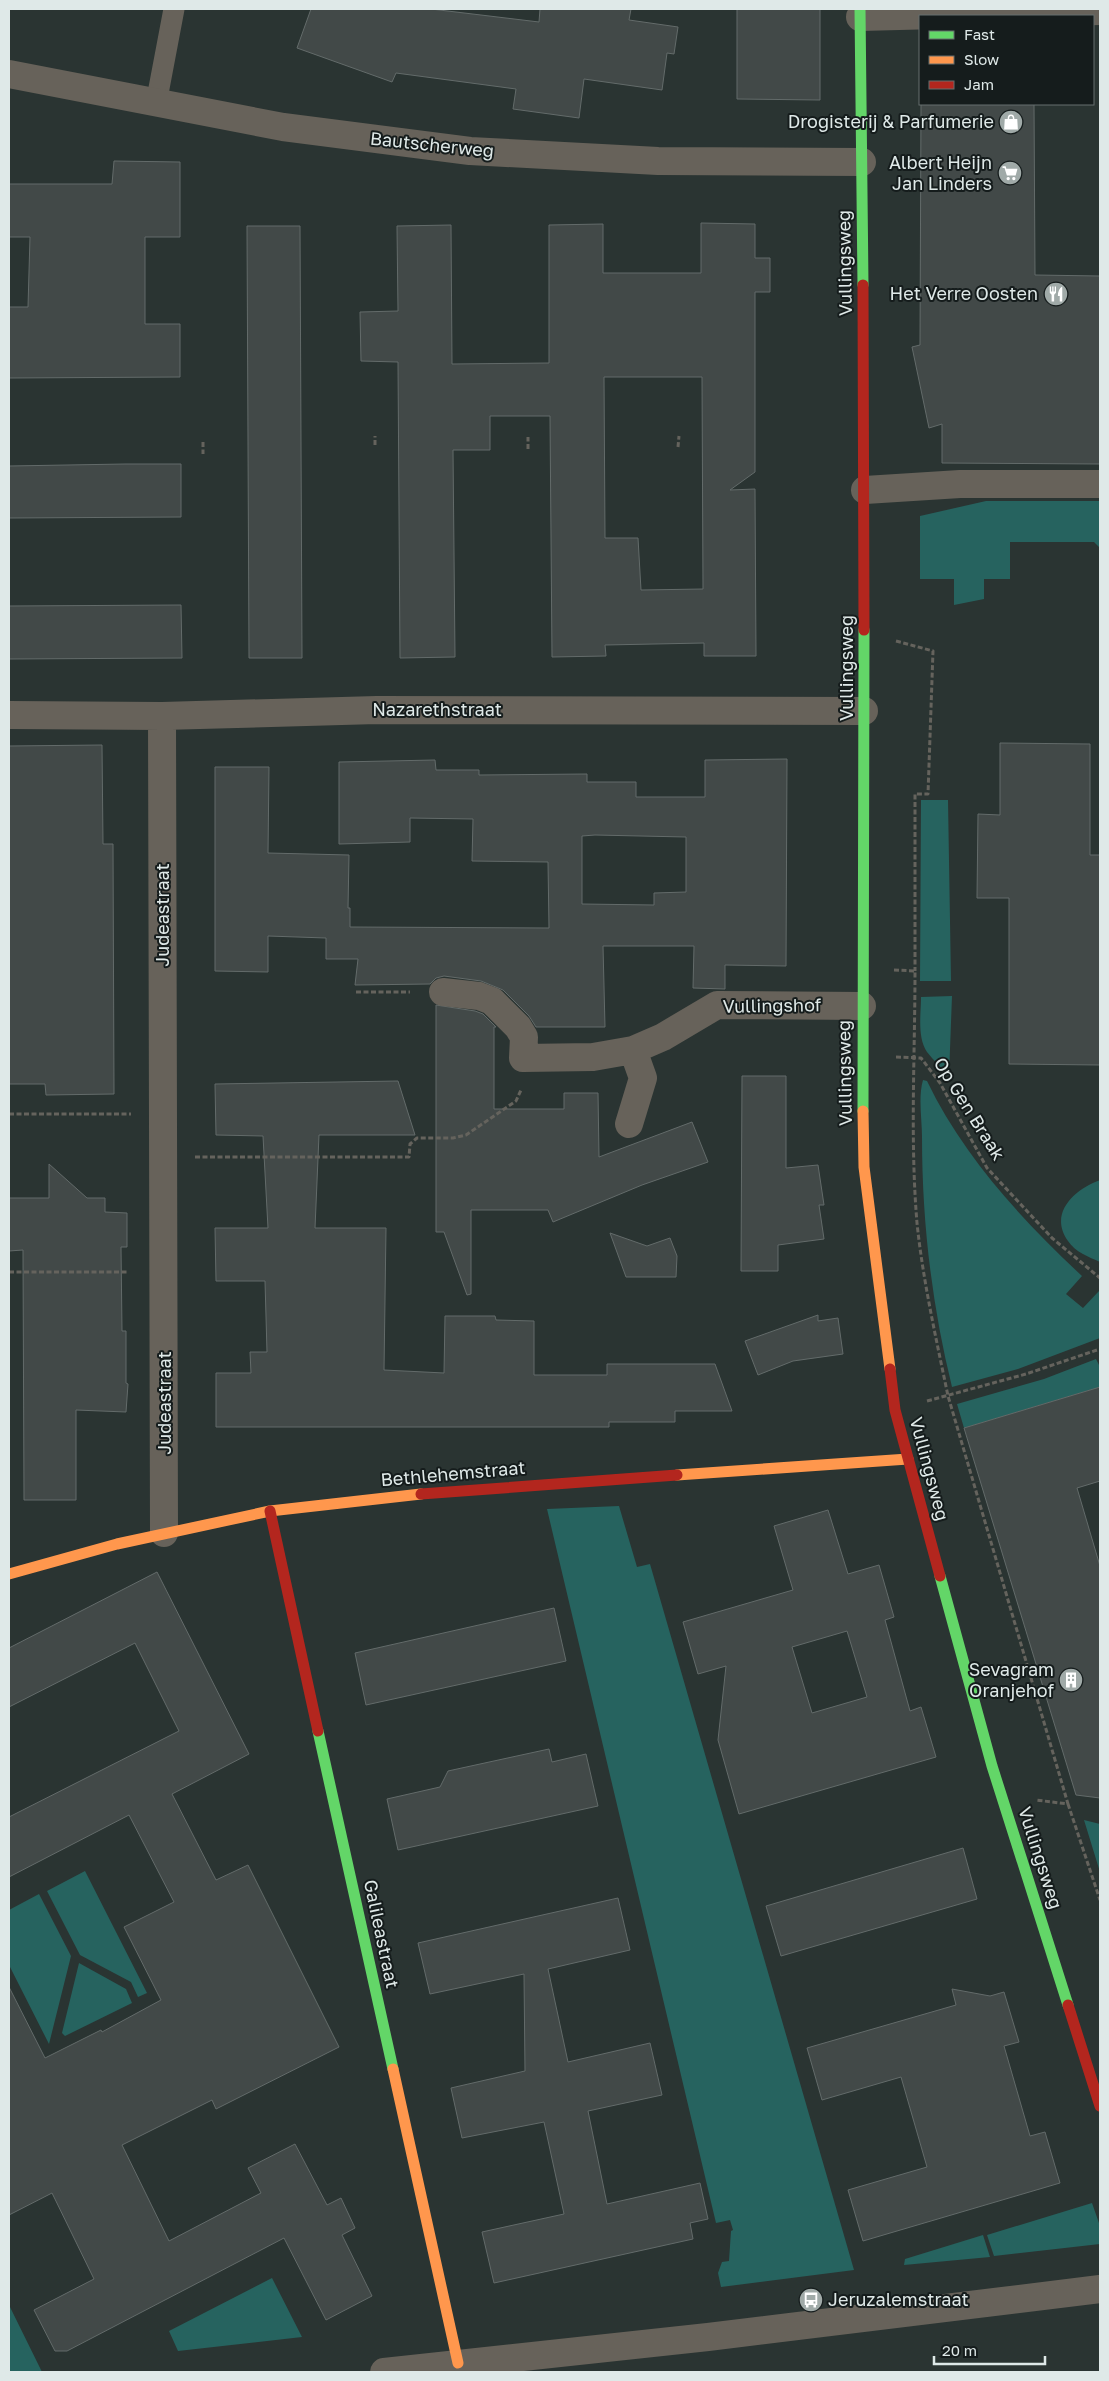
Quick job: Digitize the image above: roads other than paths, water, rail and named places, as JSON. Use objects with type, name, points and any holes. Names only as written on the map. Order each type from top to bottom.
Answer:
[{"type":"street","points":[[860,13],[1100,11]]},
{"type":"street","name":"Vullingsweg","points":[[860,13],[865,490],[862,967],[864,1167],[895,1410],[1001,1795],[1100,2106]]},
{"type":"street","name":"Bautscherweg","points":[[9,74],[156,104],[283,127],[470,151],[658,160],[862,162]]},
{"type":"street","points":[[865,490],[960,484],[1100,484]]},
{"type":"street","name":"Nazarethstraat","points":[[9,716],[162,716],[377,710],[864,711]]},
{"type":"street","name":"Judeastraat","points":[[162,716],[165,1272],[164,1534]]},
{"type":"street","name":"Vullingshof","points":[[443,992],[479,996],[492,1000],[518,1027],[524,1037],[523,1058],[593,1057],[633,1050],[663,1036],[717,1005],[862,1006]]},
{"type":"street","points":[[629,1124],[643,1078],[633,1050]]},
{"type":"street","name":"Bethlehemstraat","points":[[9,1574],[76,1554],[270,1511],[347,1501],[474,1489],[908,1459]]},
{"type":"street","name":"Galileastraat","points":[[270,1511],[458,2363]]},
{"type":"street","points":[[384,2372],[708,2337],[1100,2289]]},
{"type":"lane","points":[[156,104],[174,9]]},
{"type":"place","name":"Drogisterij & Parfumerie","points":[[1011,122]]},
{"type":"place","name":"Albert Heijn Jan Linders","points":[[1010,173]]},
{"type":"place","name":"Het Verre Oosten","points":[[1056,294]]},
{"type":"place","name":"Sevagram Oranjehof","points":[[1071,1680]]},
{"type":"place","name":"Jeruzalemstraat","points":[[811,2300]]}]
